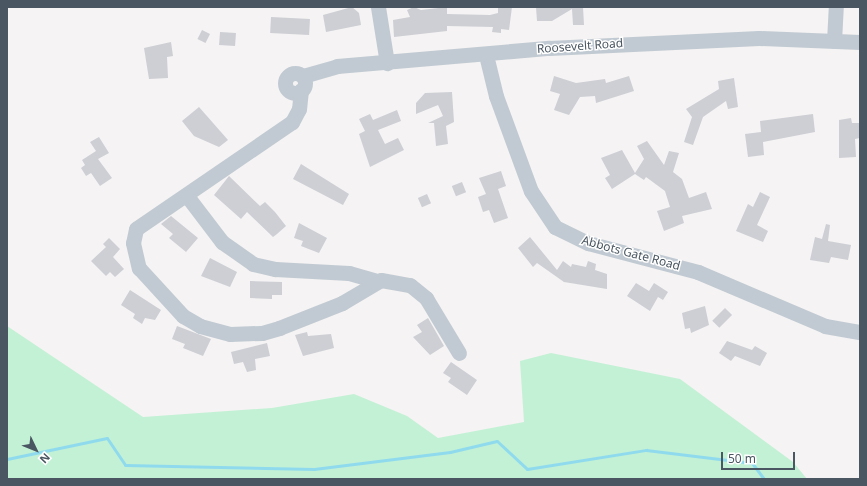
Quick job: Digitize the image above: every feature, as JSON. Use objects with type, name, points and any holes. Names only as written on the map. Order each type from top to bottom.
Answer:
[{"type":"street","points":[[378,7],[387,63]]},
{"type":"street","points":[[834,41],[836,7]]},
{"type":"street","name":"Roosevelt Road","points":[[186,196],[292,122],[298,109],[302,83],[337,66],[486,54],[713,39],[860,42]]},
{"type":"street","name":"Abbots Gate Road","points":[[486,54],[496,96],[531,191],[555,227],[588,243],[698,272],[825,326],[860,332]]},
{"type":"street","points":[[377,281],[342,303],[262,333],[230,334],[200,326],[169,305],[151,285],[139,268],[134,250],[136,229],[186,196],[222,242],[253,264],[282,270],[349,273],[377,281],[402,283],[419,291],[459,353]]},
{"type":"green space","points":[[7,326],[143,417],[272,408],[354,394],[407,416],[438,438],[524,422],[520,361],[551,353],[680,379],[793,462],[807,479],[7,479]]},
{"type":"building","points":[[352,7],[359,13],[361,25],[326,32],[323,15]]},
{"type":"building","points":[[414,7],[421,10],[447,7],[447,14],[490,15],[498,13],[498,7],[512,7],[509,30],[501,29],[501,33],[492,32],[493,27],[447,26],[447,31],[394,37],[393,20],[410,17],[407,10]]},
{"type":"building","points":[[536,7],[583,7],[584,25],[573,25],[572,9],[552,21],[537,21]]},
{"type":"building","points":[[271,17],[310,19],[309,35],[270,33]]},
{"type":"building","points":[[202,30],[210,34],[205,43],[197,39]]},
{"type":"building","points":[[220,32],[236,33],[235,46],[219,45]]},
{"type":"building","points":[[171,42],[173,56],[167,57],[168,78],[149,79],[144,48]]},
{"type":"building","points":[[554,76],[576,83],[605,79],[606,83],[629,76],[634,91],[596,103],[595,96],[580,97],[569,115],[554,110],[560,94],[550,91]]},
{"type":"building","points":[[734,78],[738,107],[728,109],[726,101],[703,117],[693,145],[684,142],[692,117],[686,109],[719,89],[718,81]]},
{"type":"building","points":[[452,92],[454,122],[446,126],[448,144],[436,146],[434,123],[428,123],[443,116],[438,105],[416,114],[416,103],[425,93]]},
{"type":"building","points":[[199,107],[228,140],[219,147],[194,136],[182,121]]},
{"type":"building","points":[[397,110],[401,121],[378,130],[385,144],[398,138],[404,150],[370,167],[359,134],[365,131],[359,119],[370,114],[373,120]]},
{"type":"building","points":[[813,114],[815,132],[763,142],[764,155],[748,157],[745,134],[761,132],[760,121]]},
{"type":"building","points":[[851,118],[852,123],[860,123],[860,138],[855,139],[856,157],[839,158],[839,120]]},
{"type":"building","points":[[99,137],[109,153],[98,159],[112,178],[100,186],[91,173],[86,176],[81,168],[85,165],[82,160],[96,151],[90,142]]},
{"type":"building","points":[[647,141],[664,165],[669,151],[679,153],[673,172],[682,179],[689,198],[706,192],[712,209],[682,216],[684,223],[664,231],[657,211],[670,207],[665,191],[646,177],[644,180],[635,174],[612,189],[605,178],[610,175],[601,158],[622,150],[635,173],[644,159],[637,146]]},
{"type":"building","points":[[301,164],[349,194],[343,205],[293,179]]},
{"type":"building","points":[[501,171],[506,186],[498,189],[508,218],[494,223],[489,210],[483,212],[478,197],[486,194],[479,178]]},
{"type":"building","points":[[229,176],[260,206],[265,202],[286,226],[273,237],[247,212],[241,219],[214,195]]},
{"type":"building","points":[[462,182],[466,192],[456,196],[452,186]]},
{"type":"building","points":[[760,192],[770,197],[757,225],[768,231],[763,242],[736,231],[748,204],[753,207]]},
{"type":"building","points":[[427,194],[431,203],[422,207],[418,198]]},
{"type":"building","points":[[171,216],[198,238],[186,252],[169,238],[173,234],[161,224]]},
{"type":"building","points":[[299,223],[327,238],[319,253],[301,246],[303,241],[294,238]]},
{"type":"building","points":[[826,224],[830,225],[828,241],[851,245],[848,260],[831,257],[829,263],[810,260],[815,237],[822,239]]},
{"type":"building","points":[[530,237],[557,270],[563,261],[571,267],[572,264],[586,267],[588,261],[596,264],[595,270],[607,274],[607,289],[564,282],[537,263],[533,267],[518,248]]},
{"type":"building","points":[[109,238],[120,249],[113,257],[124,269],[115,277],[110,272],[106,276],[91,261],[106,247],[103,244]]},
{"type":"building","points":[[210,258],[237,272],[230,287],[201,276]]},
{"type":"building","points":[[250,281],[282,282],[282,295],[272,295],[272,299],[250,298]]},
{"type":"building","points":[[636,283],[649,291],[654,283],[668,292],[663,300],[658,297],[650,311],[627,296]]},
{"type":"building","points":[[130,290],[161,310],[155,320],[145,318],[142,324],[133,318],[135,314],[121,305]]},
{"type":"building","points":[[705,306],[709,325],[691,333],[690,328],[685,329],[682,313]]},
{"type":"building","points":[[725,308],[732,315],[719,328],[712,321]]},
{"type":"building","points":[[428,318],[444,346],[430,355],[413,337],[422,332],[417,325]]},
{"type":"building","points":[[177,326],[211,339],[203,356],[183,348],[185,344],[172,339]]},
{"type":"building","points":[[307,332],[308,336],[331,334],[334,348],[303,356],[295,335]]},
{"type":"building","points":[[727,341],[752,350],[755,346],[767,353],[760,366],[735,356],[731,361],[719,353]]},
{"type":"building","points":[[267,343],[270,356],[255,359],[256,370],[247,372],[243,362],[234,364],[231,352]]},
{"type":"building","points":[[451,362],[477,380],[467,395],[448,382],[451,378],[443,373]]},
{"type":"waterway","points":[[7,459],[107,438],[125,465],[314,469],[450,452],[497,441],[527,469],[646,450],[752,463],[764,479]]}]
